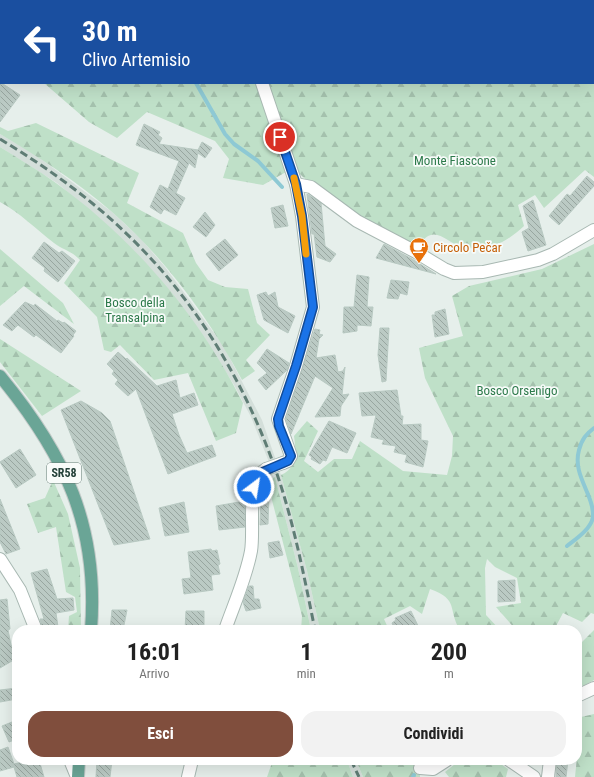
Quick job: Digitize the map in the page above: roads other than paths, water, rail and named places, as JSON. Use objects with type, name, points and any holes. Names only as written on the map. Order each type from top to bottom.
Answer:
[{"type":"main road","name":"SR58","points":[[0,376],[42,431],[63,470],[78,506],[84,527],[91,565],[93,586],[91,625]]},
{"type":"main road","points":[[78,777],[79,765]]},
{"type":"street","points":[[227,625],[251,551],[254,487],[260,473],[266,469],[288,461],[291,456],[279,426],[280,413],[296,366],[313,307],[302,216],[296,184],[262,84]]},
{"type":"street","points":[[296,184],[311,187],[356,221],[416,252],[444,270],[454,273],[483,272],[538,260],[553,254],[594,230]]},
{"type":"street","points":[[0,559],[20,590],[34,625]]},
{"type":"street","points":[[582,694],[594,688]]},
{"type":"street","points":[[72,765],[78,777]]},
{"type":"street","points":[[188,777],[191,765]]},
{"type":"street","points":[[420,768],[433,769],[439,765]]},
{"type":"street","points":[[516,765],[534,777]]},
{"type":"street","points":[[548,777],[549,765]]},
{"type":"waterway","points":[[197,84],[225,134],[234,144],[258,161],[282,187]]},
{"type":"waterway","points":[[567,546],[586,530],[593,517],[590,500],[578,468],[578,459],[579,450],[583,440],[594,428]]},
{"type":"railway","points":[[0,139],[70,186],[103,212],[133,240],[179,291],[218,347],[250,408],[276,471],[303,570],[314,625]]},
{"type":"railway","points":[[353,765],[359,777]]},
{"type":"place","name":"Circolo Pečar","points":[[419,264]]},
{"type":"park label","name":"Monte Fiascone","points":[[455,160]]},
{"type":"park label","name":"Bosco della Transalpina","points":[[135,310]]},
{"type":"park label","name":"Bosco Orsenigo","points":[[517,390]]}]
